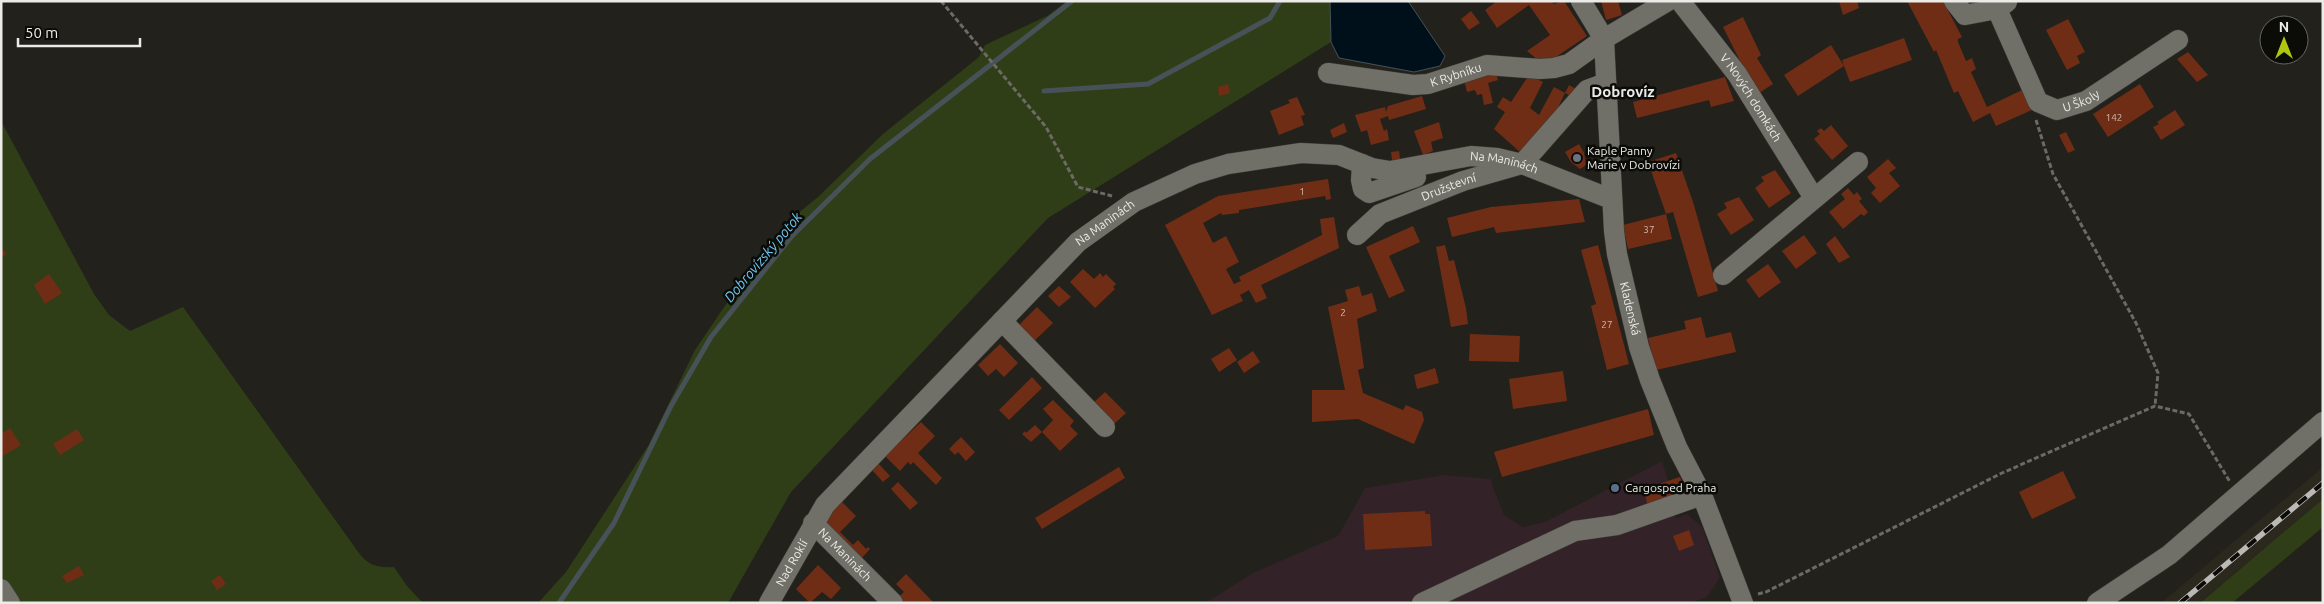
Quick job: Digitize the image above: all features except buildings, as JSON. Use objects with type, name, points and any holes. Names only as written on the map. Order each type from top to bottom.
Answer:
[{"type":"street","name":"K Rybníku","points":[[1328,73],[1413,85],[1428,84],[1487,65],[1540,70],[1554,68],[1569,64],[1604,39],[1668,1]]},
{"type":"street","name":"V Nových domkách","points":[[1680,1],[1737,74],[1814,198]]},
{"type":"street","points":[[1954,1],[1965,15],[2002,5],[2038,102]]},
{"type":"street","name":"Kladenská","points":[[1581,2],[1604,39],[1607,59],[1606,83],[1611,199],[1617,254],[1639,347],[1677,447],[1702,495],[1738,601]]},
{"type":"street","name":"U Školy","points":[[2038,102],[2057,110],[2086,101],[2178,40]]},
{"type":"street","points":[[1522,164],[1587,90],[1606,83]]},
{"type":"street","name":"Na Maninách","points":[[894,603],[813,523],[825,505],[1078,242],[1134,202],[1195,174],[1262,158],[1301,153],[1340,154],[1362,164],[1390,171],[1471,156],[1522,164],[1611,199]]},
{"type":"street","points":[[1723,275],[1858,162]]},
{"type":"street","name":"Družstevní","points":[[1357,236],[1380,214],[1462,181],[1522,164]]},
{"type":"street","points":[[1002,321],[1105,427]]},
{"type":"street","points":[[2096,603],[2169,555],[2323,422]]},
{"type":"street","points":[[1422,603],[1575,531],[1617,525],[1702,495]]},
{"type":"street","name":"Nad Roklí","points":[[769,603],[813,523]]},
{"type":"street","points":[[1,589],[10,603]]},
{"type":"path","points":[[941,1],[1046,127],[1078,187],[1134,202]]},
{"type":"path","points":[[2038,102],[2035,115],[2053,174],[2136,323],[2158,372],[2155,406]]},
{"type":"path","points":[[1738,601],[1766,592],[2002,473],[2155,406],[2189,414],[2238,495]]},
{"type":"shaded area","points":[[1662,461],[1668,481],[1680,477],[1686,492],[1671,498],[1676,518],[1687,514],[1702,527],[1720,578],[1707,597],[1690,603],[1205,603],[1253,573],[1338,536],[1365,488],[1445,475],[1490,479],[1504,515],[1523,527],[1545,522]]},
{"type":"shaded area","points":[[2323,467],[2323,499],[2210,594],[2199,603],[2161,603]]},
{"type":"green space","points":[[1067,1],[1330,1],[1331,42],[1048,218],[791,492],[728,603],[538,603],[566,572],[648,446],[695,350],[722,310],[792,218],[818,197],[883,134],[979,57],[985,45],[1047,16]]},
{"type":"green space","points":[[1,121],[94,294],[109,315],[130,331],[183,307],[365,560],[377,566],[394,567],[407,586],[423,603],[1,603]]},
{"type":"green space","points":[[2323,499],[2323,527],[2232,603],[2200,603]]},
{"type":"water","points":[[1330,1],[1408,1],[1445,56],[1440,66],[1414,72],[1339,58],[1331,42]]},
{"type":"waterway","name":"Dobrovízský potok","points":[[559,603],[614,523],[671,406],[711,337],[791,237],[870,159],[1072,1]]},
{"type":"waterway","points":[[1044,91],[1148,84],[1270,18],[1280,1]]},
{"type":"railway","points":[[2180,603],[2323,483]]},
{"type":"place","name":"Kaple Panny Marie v Dobrovízi","points":[[1577,158]]},
{"type":"place","name":"Cargosped Praha","points":[[1615,488]]},
{"type":"district","name":"Dobrovíz","points":[[1623,92]]}]
